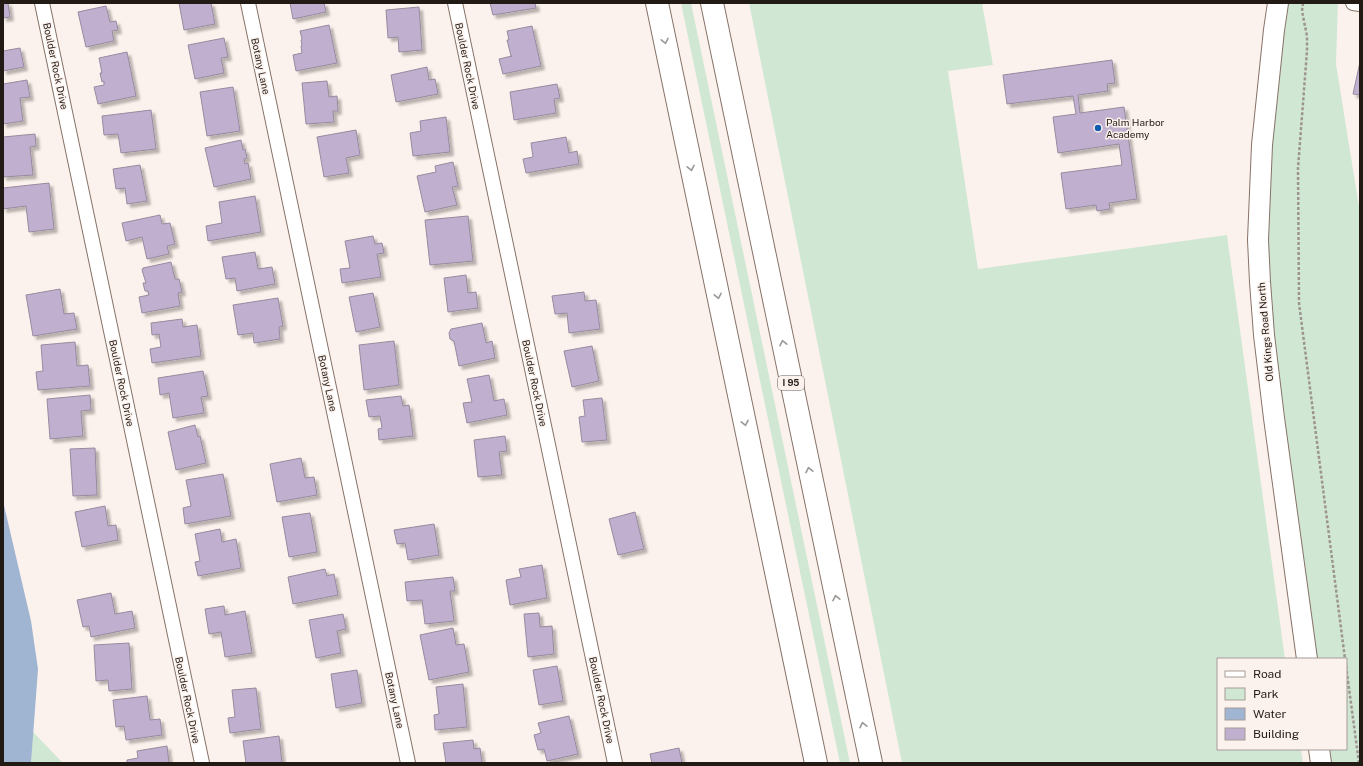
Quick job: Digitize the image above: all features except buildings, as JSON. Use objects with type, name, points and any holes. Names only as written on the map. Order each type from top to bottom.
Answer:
[{"type":"highway","points":[[657,3],[816,763]]},
{"type":"highway","name":"I 95","points":[[712,3],[871,763]]},
{"type":"street","name":"Boulder Rock Drive","points":[[42,3],[202,763]]},
{"type":"street","name":"Botany Lane","points":[[248,3],[408,763]]},
{"type":"street","name":"Boulder Rock Drive","points":[[455,3],[615,763]]},
{"type":"street","name":"Old Kings Road North","points":[[1278,3],[1262,145],[1258,240],[1264,335],[1307,658]]},
{"type":"street","points":[[1353,3],[1360,4]]},
{"type":"street","points":[[1320,750],[1321,763]]},
{"type":"path","points":[[1303,3],[1302,11],[1307,51],[1298,168],[1299,303],[1345,658]]},
{"type":"path","points":[[1347,673],[1359,763]]},
{"type":"green space","points":[[681,3],[691,3],[850,763],[840,763]]},
{"type":"green space","points":[[749,3],[982,3],[993,65],[948,71],[978,269],[1227,235],[1285,658],[1217,658],[1217,750],[1301,750],[1303,763],[902,763]]},
{"type":"green space","points":[[1288,3],[1338,3],[1336,64],[1360,213],[1360,763],[1329,763],[1327,750],[1347,750],[1347,658],[1315,658],[1276,371],[1267,255],[1268,155],[1282,37]]},
{"type":"green space","points":[[33,732],[63,763],[31,763]]},
{"type":"water","points":[[3,501],[31,621],[38,669],[31,763],[3,763]]},
{"type":"place","name":"Palm Harbor Academy","points":[[1098,128]]}]
